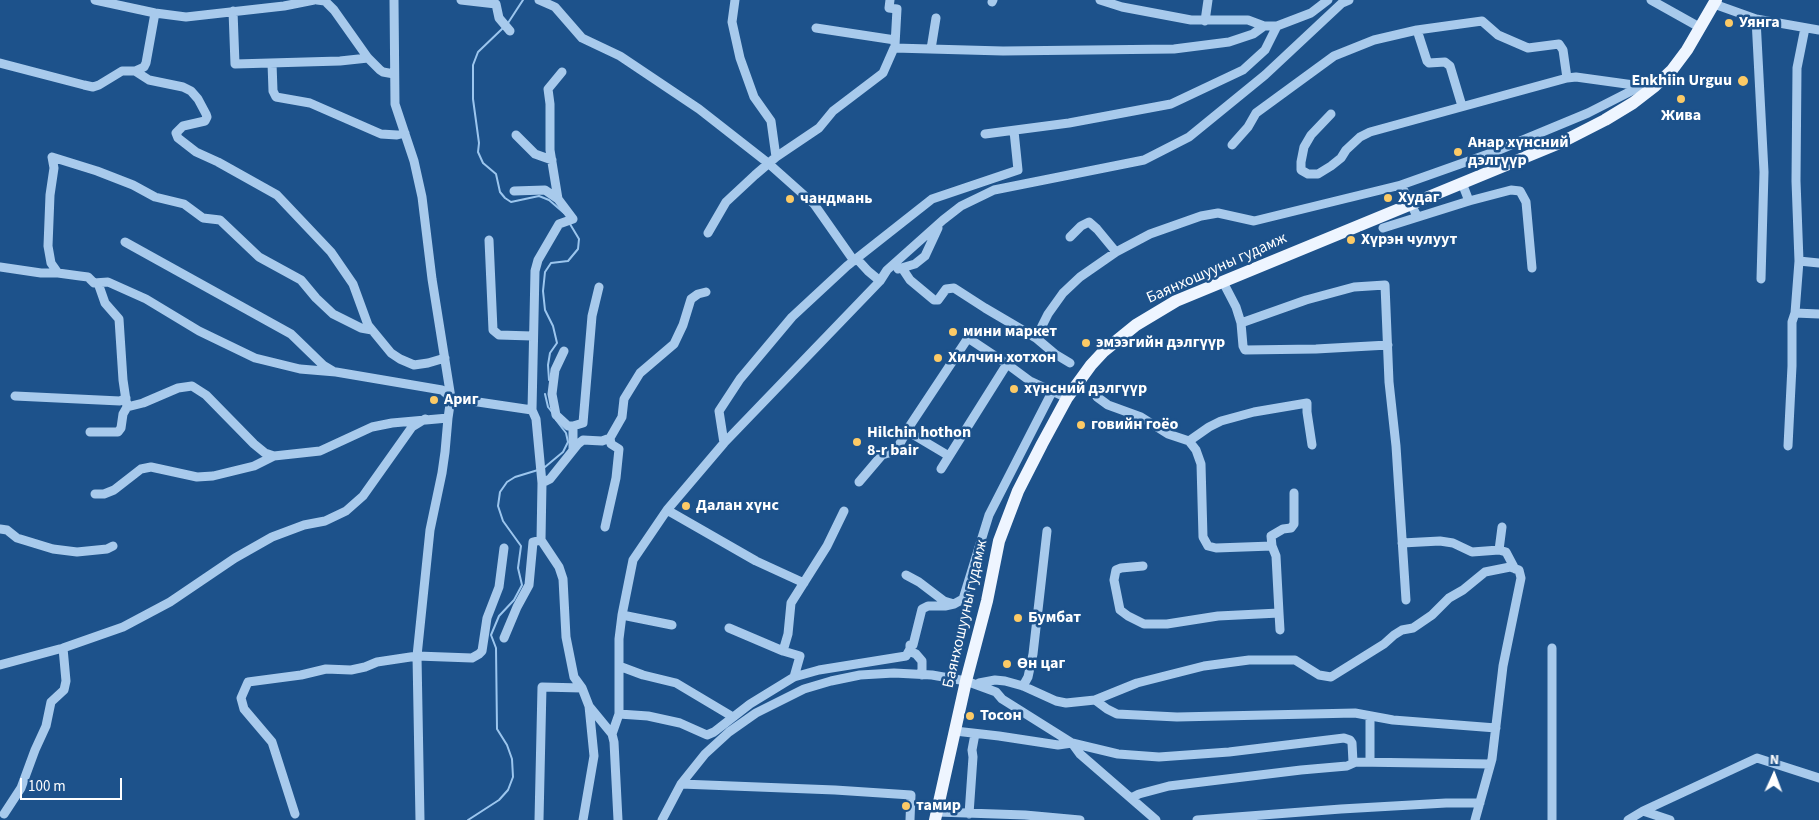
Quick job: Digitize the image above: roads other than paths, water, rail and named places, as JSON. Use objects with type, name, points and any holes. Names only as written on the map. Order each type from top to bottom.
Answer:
[{"type":"main road","name":"Баянхошууны гудамж","points":[[936,816],[955,731],[971,683],[999,541],[1018,491],[1067,398],[1091,365],[1104,351],[1136,324],[1176,301],[1415,210],[1462,184],[1562,142],[1606,120],[1633,103],[1672,70],[1701,28],[1715,2]]},
{"type":"street","points":[[95,0],[155,13],[186,17],[284,6],[314,0]]},
{"type":"street","points":[[322,0],[368,58],[383,72],[394,74]]},
{"type":"street","points":[[394,0],[396,104],[414,161],[422,197],[432,279],[452,398],[448,418],[446,452],[430,530],[417,656],[420,820]]},
{"type":"street","points":[[461,0],[496,4],[499,18],[507,28]]},
{"type":"street","points":[[539,0],[554,7],[582,38],[620,56],[699,109],[768,163],[814,204],[856,260],[880,281]]},
{"type":"street","points":[[735,0],[732,22],[740,58],[754,97],[770,121],[776,157]]},
{"type":"street","points":[[708,233],[726,202],[768,163],[818,128],[833,112],[883,73],[895,44],[897,9],[888,8],[890,0]]},
{"type":"street","points":[[1100,0],[1122,7],[1183,19],[1248,20],[1264,26],[1277,26],[1311,14],[1328,0]]},
{"type":"street","points":[[1205,20],[1208,0]]},
{"type":"street","points":[[612,734],[619,714],[622,615],[632,560],[667,510],[724,443],[880,281],[887,270],[961,206],[994,190],[1144,160],[1190,137],[1265,75],[1342,4],[1349,0]]},
{"type":"street","points":[[1650,0],[1701,28]]},
{"type":"street","points":[[1715,2],[1756,19],[1819,30]]},
{"type":"street","points":[[233,11],[235,64],[340,61],[368,58]]},
{"type":"street","points":[[0,63],[93,87],[122,71],[135,71],[144,67],[155,13]]},
{"type":"street","points":[[931,49],[936,18]]},
{"type":"street","points":[[1756,19],[1764,172],[1761,279]]},
{"type":"street","points":[[1232,145],[1256,113],[1334,56],[1374,40],[1417,30],[1482,21],[1498,35],[1528,48],[1559,44],[1563,50],[1567,78]]},
{"type":"street","points":[[816,28],[895,44],[931,49],[1003,51],[1174,49],[1229,42],[1253,34],[1264,26]]},
{"type":"street","points":[[985,134],[1014,131],[1171,104],[1243,70],[1265,50],[1277,26]]},
{"type":"street","points":[[1788,446],[1792,322],[1795,313],[1799,261],[1796,181],[1797,68],[1805,28]]},
{"type":"street","points":[[1417,30],[1427,61],[1433,64],[1445,62],[1450,66],[1462,106]]},
{"type":"street","points":[[272,63],[272,91],[276,97],[310,103],[381,134],[397,135],[405,133]]},
{"type":"street","points":[[135,71],[150,80],[183,86],[191,91],[198,99],[207,117],[205,121],[183,126],[176,133],[178,138],[196,152],[277,195],[331,252],[353,284],[368,325],[386,348],[408,363],[418,365],[445,358]]},
{"type":"street","points":[[562,72],[548,89],[550,104],[550,150],[558,199],[570,220],[559,224],[538,260],[534,271],[532,410],[536,419],[542,480],[541,540],[559,568],[563,579],[566,637],[574,677],[582,688],[590,706],[612,734],[618,820]]},
{"type":"street","points":[[1331,114],[1312,135],[1304,148],[1301,170],[1308,174],[1318,174],[1330,166],[1341,158],[1346,150],[1360,137],[1370,132],[1567,78],[1576,77],[1641,86],[1655,86]]},
{"type":"street","points":[[1036,338],[1048,314],[1062,293],[1080,277],[1116,252],[1150,234],[1218,212],[1254,221],[1401,186],[1494,152],[1588,113],[1641,86]]},
{"type":"street","points":[[724,443],[719,411],[740,379],[792,317],[819,291],[932,199],[1018,170],[1014,131]]},
{"type":"street","points":[[516,135],[535,154],[552,160]]},
{"type":"street","points":[[58,272],[51,263],[48,246],[50,195],[54,168],[52,158],[116,178],[155,197],[184,204],[204,218],[220,220],[259,257],[301,280],[333,314],[361,328],[372,330]]},
{"type":"street","points":[[1462,184],[1469,201]]},
{"type":"street","points":[[961,206],[973,185]]},
{"type":"street","points":[[1401,186],[1415,210]]},
{"type":"street","points":[[514,191],[545,190],[558,199]]},
{"type":"street","points":[[1383,228],[1415,210],[1469,201],[1511,190],[1520,191],[1526,202],[1532,268]]},
{"type":"street","points":[[1070,237],[1081,226],[1089,222],[1097,228],[1116,252]]},
{"type":"street","points":[[887,270],[916,264],[925,256],[940,223]]},
{"type":"street","points":[[488,240],[493,330],[499,335],[532,336]]},
{"type":"street","points":[[125,242],[291,334],[324,365],[336,372]]},
{"type":"street","points":[[1799,261],[1819,263]]},
{"type":"street","points":[[0,267],[41,273],[58,272],[88,278],[94,283],[108,282],[146,299],[199,331],[255,358],[300,369],[336,372],[442,390],[452,398],[532,410]]},
{"type":"street","points":[[902,268],[910,280],[934,300],[938,300],[946,289],[954,288],[1036,338],[1055,354],[1070,363]]},
{"type":"street","points":[[1224,282],[1242,323],[1243,346],[1245,350],[1388,345]]},
{"type":"street","points":[[90,432],[118,432],[121,428],[126,403],[119,320],[105,303],[98,283]]},
{"type":"street","points":[[1242,323],[1306,300],[1354,287],[1385,284],[1389,382],[1396,446],[1406,600]]},
{"type":"street","points":[[564,351],[555,370],[552,394],[556,415],[568,426],[573,426],[583,423],[592,316],[599,287]]},
{"type":"street","points":[[605,527],[616,478],[619,449],[611,444],[610,438],[622,417],[624,399],[640,373],[674,344],[684,326],[691,299],[698,294],[706,292]]},
{"type":"street","points":[[1795,313],[1819,314]]},
{"type":"street","points":[[859,482],[882,455],[892,452],[898,447],[968,338],[1030,381],[1067,398]]},
{"type":"street","points":[[941,470],[1007,364]]},
{"type":"street","points":[[15,396],[143,403],[178,388],[192,386],[206,395],[254,444],[265,453],[274,456]]},
{"type":"street","points":[[619,714],[648,716],[680,722],[707,735],[794,677],[819,670],[906,656],[910,646],[913,645],[916,630],[922,616],[922,609],[928,606],[946,606],[963,599],[989,515],[1052,392]]},
{"type":"street","points":[[1094,392],[1097,397],[1108,405],[1140,417],[1168,434],[1189,441],[1196,450],[1201,464],[1203,537],[1208,546],[1224,549],[1272,546]]},
{"type":"street","points":[[1189,441],[1221,421],[1254,412],[1307,403],[1312,445]]},
{"type":"street","points":[[95,494],[104,494],[114,490],[141,469],[151,467],[197,477],[213,476],[254,466],[274,456],[320,451],[372,427],[399,422],[448,418]]},
{"type":"street","points":[[0,665],[63,648],[123,627],[170,602],[234,558],[272,537],[325,521],[346,511],[363,496],[412,427],[425,419]]},
{"type":"street","points":[[572,451],[573,426]]},
{"type":"street","points":[[907,431],[949,456]]},
{"type":"street","points":[[542,480],[550,479],[583,440],[602,441],[610,438]]},
{"type":"street","points":[[1280,630],[1276,556],[1271,536],[1283,529],[1291,528],[1294,524],[1294,493]]},
{"type":"street","points":[[667,510],[700,527],[756,561],[804,582]]},
{"type":"street","points":[[782,651],[788,634],[791,603],[827,546],[844,511]]},
{"type":"street","points":[[1500,550],[1502,528]]},
{"type":"street","points":[[0,529],[7,530],[17,538],[53,549],[77,552],[106,549],[113,546]]},
{"type":"street","points":[[1023,686],[1028,677],[1034,654],[1047,531]]},
{"type":"street","points":[[504,638],[529,585],[532,542],[541,540]]},
{"type":"street","points":[[1402,543],[1440,541],[1452,543],[1472,552],[1500,550],[1506,552],[1515,569]]},
{"type":"street","points":[[295,814],[272,742],[244,709],[241,698],[248,682],[301,675],[326,669],[351,670],[377,662],[417,656],[472,658],[482,651],[487,618],[500,580],[504,548]]},
{"type":"street","points":[[1143,566],[1116,570],[1114,580],[1120,610],[1144,624],[1167,624],[1218,616],[1278,613]]},
{"type":"street","points":[[971,683],[995,680],[1023,686],[1056,701],[1066,703],[1095,700],[1137,683],[1204,666],[1249,660],[1295,660],[1319,675],[1331,677],[1384,644],[1402,630],[1413,628],[1432,615],[1449,598],[1463,590],[1485,572],[1510,567],[1519,570],[1521,578],[1503,666],[1490,764],[1475,820]]},
{"type":"street","points":[[906,576],[919,582],[944,601],[954,604]]},
{"type":"street","points":[[622,615],[672,625]]},
{"type":"street","points":[[729,628],[782,651],[800,656],[794,677]]},
{"type":"street","points":[[3,814],[21,788],[46,726],[51,702],[64,690],[66,681],[63,668],[63,648]]},
{"type":"street","points":[[1552,648],[1552,820]]},
{"type":"street","points":[[909,651],[916,654],[922,662],[922,675]]},
{"type":"street","points":[[619,666],[684,687],[733,717]]},
{"type":"street","points":[[662,820],[681,784],[705,754],[729,732],[756,713],[804,689],[831,680],[860,675],[894,673],[922,675],[971,683],[996,692],[1002,699],[1072,743],[1118,754],[1159,757],[1229,752],[1344,738],[1352,743],[1353,762]]},
{"type":"street","points":[[539,820],[542,687],[582,688]]},
{"type":"street","points":[[1095,700],[1117,714],[1177,717],[1355,714],[1393,720],[1496,728]]},
{"type":"street","points":[[583,820],[594,756],[590,706]]},
{"type":"street","points":[[1370,716],[1370,761]]},
{"type":"street","points":[[955,731],[1058,746],[1072,743]]},
{"type":"street","points":[[968,814],[972,750],[975,734]]},
{"type":"street","points":[[705,754],[707,735]]},
{"type":"street","points":[[1072,743],[1080,754],[1156,820]]},
{"type":"street","points":[[1628,820],[1643,811],[1757,758],[1819,778]]},
{"type":"street","points":[[1131,798],[1169,786],[1347,766],[1353,762],[1490,764]]},
{"type":"street","points":[[681,784],[911,795],[910,820]]},
{"type":"street","points":[[1197,820],[1341,809],[1480,803]]},
{"type":"street","points":[[1643,811],[1670,820]]},
{"type":"street","points":[[936,816],[968,814],[1025,815],[1080,820]]},
{"type":"waterway","points":[[508,23],[523,0]]},
{"type":"waterway","points":[[503,28],[478,52],[473,65],[473,99],[479,143],[478,152],[483,163],[496,174],[500,192],[505,198],[511,202],[539,196],[549,200],[564,213]]},
{"type":"waterway","points":[[549,380],[548,365],[550,353],[557,343],[553,326],[545,310],[543,291],[545,272],[551,263],[568,261],[578,249],[579,239],[570,224]]},
{"type":"waterway","points":[[545,394],[548,407],[552,412]]},
{"type":"waterway","points":[[545,467],[563,452],[568,442],[566,433],[556,420]]},
{"type":"waterway","points":[[468,820],[499,800],[508,790],[513,777],[512,759],[507,745],[497,729],[496,648],[491,635],[499,616],[514,600],[522,585],[518,568],[521,546],[503,521],[498,506],[500,492],[507,482],[515,477],[538,470]]},
{"type":"place","name":"Уянга","points":[[1729,23]]},
{"type":"place","name":"Enkhiin Urguu","points":[[1743,81]]},
{"type":"place","name":"Жива","points":[[1681,99]]},
{"type":"place","name":"Анар хүнсний дэлгүүр","points":[[1458,152]]},
{"type":"place","name":"Худаг","points":[[1388,198]]},
{"type":"place","name":"чандмань","points":[[790,199]]},
{"type":"place","name":"Хүрэн чулуут","points":[[1351,240]]},
{"type":"place","name":"мини маркет","points":[[953,332]]},
{"type":"place","name":"эмээгийн дэлгүүр","points":[[1086,343]]},
{"type":"place","name":"Хилчин хотхон","points":[[938,358]]},
{"type":"place","name":"хүнсний дэлгүүр","points":[[1014,389]]},
{"type":"place","name":"Ариг","points":[[434,400]]},
{"type":"place","name":"говийн гоёо","points":[[1081,425]]},
{"type":"place","name":"Hilchin hothon 8-r bair","points":[[857,442]]},
{"type":"place","name":"Далан хүнс","points":[[686,506]]},
{"type":"place","name":"Бумбат","points":[[1018,618]]},
{"type":"place","name":"Өн цаг","points":[[1007,664]]},
{"type":"place","name":"Тосон","points":[[970,716]]},
{"type":"place","name":"тамир","points":[[906,806]]}]
